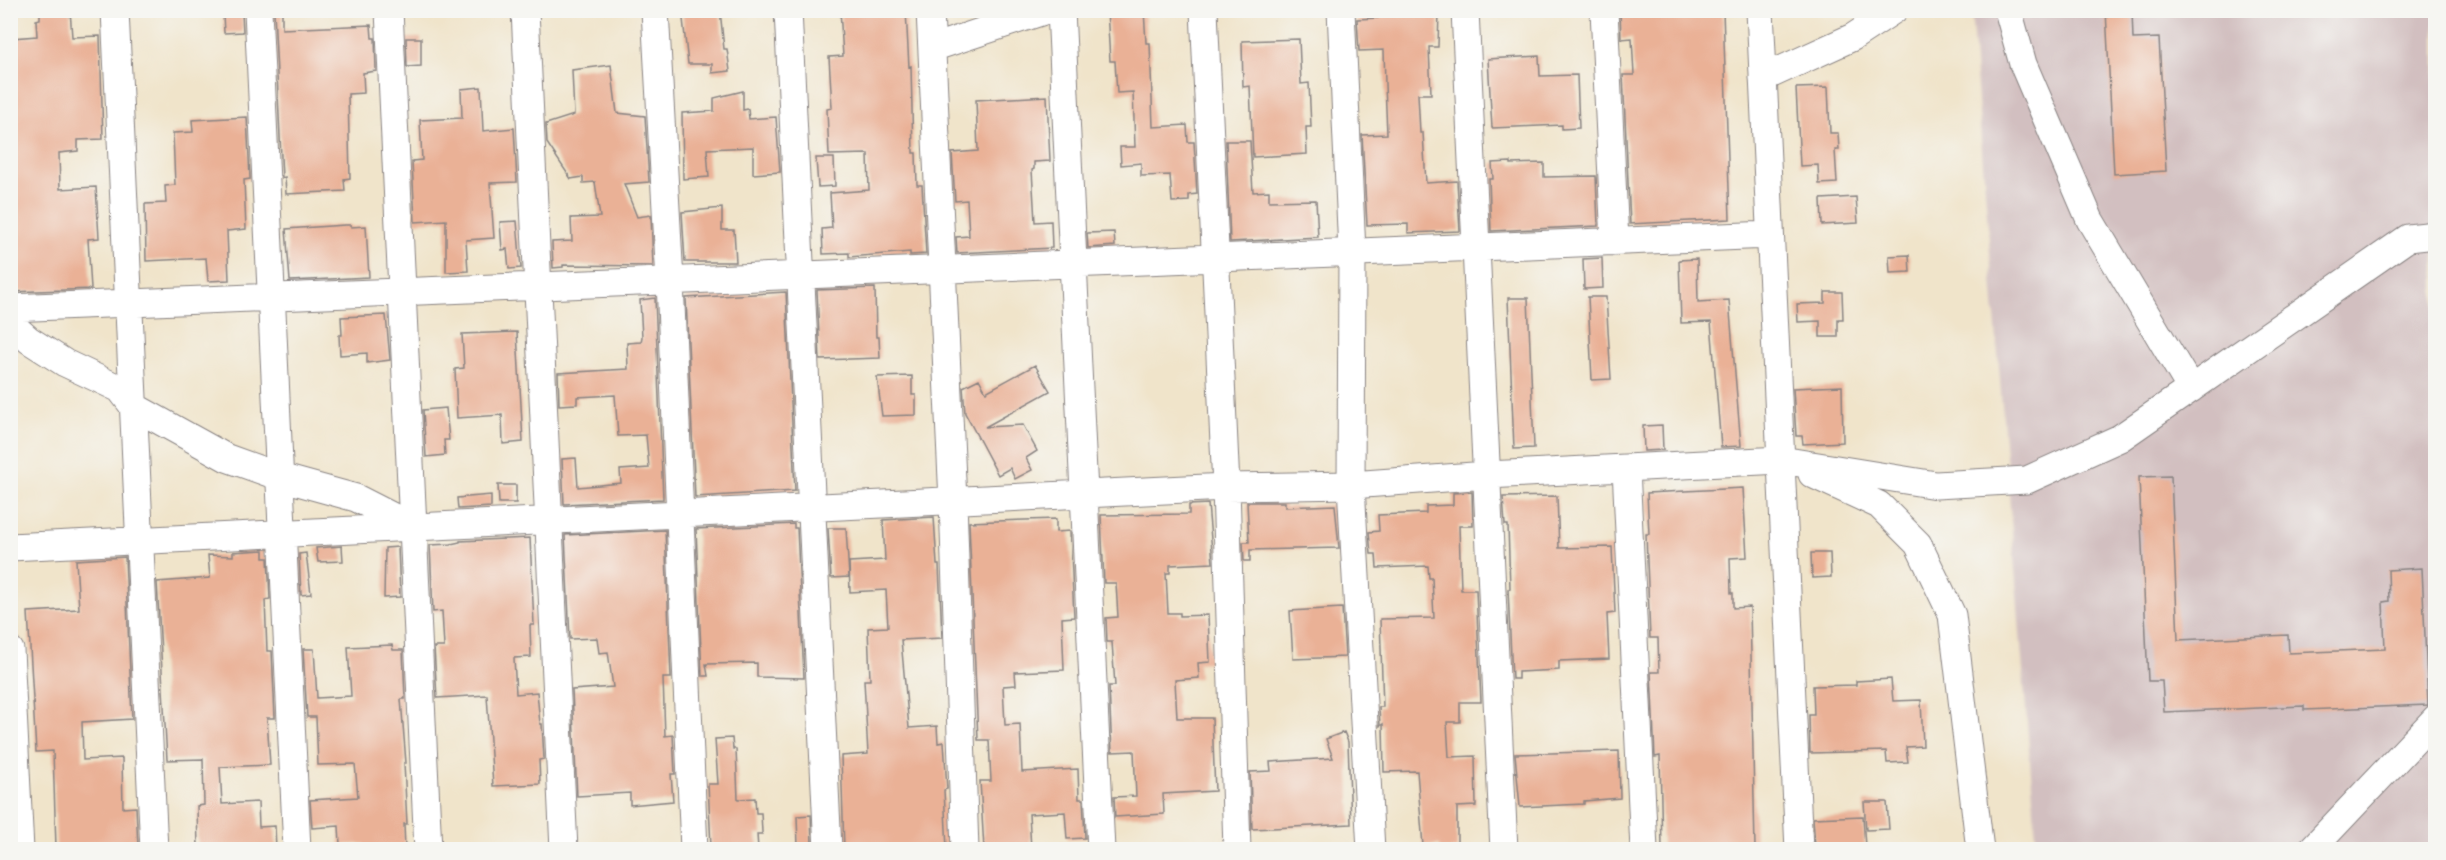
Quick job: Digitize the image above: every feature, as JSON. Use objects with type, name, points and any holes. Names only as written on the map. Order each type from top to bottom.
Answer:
[{"type":"street","points":[[115,10],[154,849]]},
{"type":"street","points":[[258,10],[297,849]]},
{"type":"street","points":[[389,10],[428,849]]},
{"type":"street","points":[[525,10],[564,849]]},
{"type":"street","points":[[655,10],[670,281],[694,849]]},
{"type":"street","points":[[788,10],[828,849]]},
{"type":"street","points":[[930,10],[953,501],[965,849]]},
{"type":"street","points":[[932,48],[1047,10]]},
{"type":"street","points":[[1061,10],[1101,849]]},
{"type":"street","points":[[1204,10],[1226,488],[1237,849]]},
{"type":"street","points":[[1341,10],[1352,252],[1351,485],[1371,849]]},
{"type":"street","points":[[1465,10],[1504,849]]},
{"type":"street","points":[[1604,10],[1615,242]]},
{"type":"street","points":[[1760,10],[1799,849]]},
{"type":"street","points":[[1763,78],[1853,37],[1894,10]]},
{"type":"street","points":[[2008,10],[2024,64],[2090,220],[2191,389]]},
{"type":"street","points":[[10,308],[1770,235]]},
{"type":"street","points":[[10,547],[680,513],[1226,488],[1351,485],[1487,474],[1781,460],[1936,485],[2027,480],[2120,438],[2408,238],[2436,235]]},
{"type":"street","points":[[10,323],[29,340],[65,363],[120,389],[133,406],[227,458],[279,477],[356,498],[413,528]]},
{"type":"street","points":[[1781,460],[1879,505],[1918,544],[1952,615],[1980,849]]},
{"type":"street","points":[[1626,468],[1644,849]]},
{"type":"street","points":[[10,650],[20,849]]},
{"type":"street","points":[[2311,849],[2436,718]]},
{"type":"shaded area","points":[[1971,11],[2435,11],[2435,849],[2037,849]]},
{"type":"building","points":[[40,10],[70,10],[72,37],[100,36],[103,139],[78,140],[78,151],[59,153],[60,189],[96,187],[99,238],[88,239],[91,289],[10,292],[10,243],[13,243],[12,230],[14,230],[11,159],[14,158],[10,105],[10,73],[14,73],[12,38],[37,36],[36,20],[40,19]]},
{"type":"building","points":[[682,10],[720,10],[724,49],[727,49],[730,71],[712,73],[712,64],[688,64]]},
{"type":"building","points":[[840,10],[906,10],[909,67],[911,66],[913,153],[916,153],[917,185],[922,185],[926,254],[910,255],[910,252],[849,257],[849,253],[823,254],[822,229],[832,228],[830,193],[869,190],[868,154],[829,155],[827,109],[832,108],[829,57],[843,56]]},
{"type":"building","points":[[1107,10],[1144,10],[1146,43],[1150,43],[1153,127],[1187,125],[1188,142],[1194,142],[1197,194],[1189,195],[1189,201],[1172,202],[1170,175],[1141,176],[1141,163],[1121,165],[1120,147],[1135,147],[1133,92],[1117,93],[1115,61],[1110,61]]},
{"type":"building","points":[[1384,10],[1439,11],[1438,47],[1429,47],[1431,94],[1418,94],[1420,133],[1423,133],[1426,183],[1457,181],[1460,231],[1408,233],[1408,224],[1367,225],[1362,135],[1387,134],[1384,50],[1359,51],[1357,19],[1378,18],[1378,13],[1384,13]]},
{"type":"building","points":[[1620,10],[1723,10],[1730,219],[1630,224],[1623,75],[1634,75],[1632,38],[1621,39]]},
{"type":"building","points":[[2106,10],[2132,10],[2133,39],[2159,38],[2166,171],[2114,174]]},
{"type":"building","points":[[274,11],[282,11],[282,29],[371,25],[372,38],[375,38],[376,71],[363,73],[364,93],[348,94],[350,178],[344,179],[345,191],[286,194],[285,177],[282,178]]},
{"type":"building","points":[[242,13],[243,32],[224,33],[223,14]]},
{"type":"building","points":[[406,38],[421,38],[421,66],[407,67]]},
{"type":"building","points":[[1299,39],[1301,84],[1309,83],[1311,127],[1306,127],[1307,154],[1253,157],[1250,86],[1243,87],[1242,41]]},
{"type":"building","points":[[1539,56],[1540,76],[1577,75],[1579,128],[1562,129],[1562,125],[1492,128],[1488,59]]},
{"type":"building","points":[[611,65],[617,113],[645,116],[649,182],[624,184],[637,217],[651,215],[653,266],[563,265],[563,267],[553,268],[552,242],[572,241],[571,218],[600,217],[595,182],[583,183],[583,177],[571,179],[547,143],[546,124],[574,115],[572,70]]},
{"type":"building","points":[[481,87],[483,131],[514,128],[517,182],[490,183],[494,238],[466,240],[468,271],[446,272],[446,220],[415,222],[412,161],[422,160],[420,120],[462,118],[461,89]]},
{"type":"building","points":[[1828,87],[1830,133],[1838,133],[1839,150],[1835,150],[1837,183],[1819,184],[1818,165],[1800,166],[1796,88]]},
{"type":"building","points":[[743,91],[743,110],[748,109],[749,119],[776,117],[780,172],[753,174],[753,147],[707,149],[709,177],[683,179],[682,113],[714,111],[714,98]]},
{"type":"building","points":[[1047,96],[1050,161],[1034,162],[1032,170],[1035,222],[1051,221],[1052,248],[957,253],[956,237],[969,236],[967,200],[955,201],[952,153],[978,151],[976,100]]},
{"type":"building","points":[[247,117],[250,179],[244,180],[246,229],[227,231],[229,280],[208,281],[206,258],[146,261],[145,204],[166,203],[165,186],[175,185],[173,133],[193,132],[192,120]]},
{"type":"building","points":[[1226,141],[1250,141],[1253,192],[1269,191],[1269,201],[1316,200],[1318,237],[1230,242]]},
{"type":"building","points":[[816,158],[834,158],[835,186],[818,187]]},
{"type":"building","points":[[1511,162],[1511,164],[1544,163],[1544,177],[1596,176],[1598,226],[1491,231],[1489,179],[1493,179],[1492,163]]},
{"type":"building","points":[[1856,197],[1858,223],[1822,225],[1821,199]]},
{"type":"building","points":[[722,208],[722,230],[734,230],[736,262],[685,262],[682,212]]},
{"type":"building","points":[[517,221],[521,268],[509,269],[507,249],[502,250],[500,222]]},
{"type":"building","points":[[351,225],[351,227],[366,226],[369,277],[290,281],[286,229]]},
{"type":"building","points":[[1114,232],[1115,246],[1088,248],[1087,233]]},
{"type":"building","points":[[1909,255],[1910,272],[1890,273],[1889,256]]},
{"type":"building","points":[[1602,258],[1603,288],[1584,289],[1583,259]]},
{"type":"building","points":[[1697,259],[1698,302],[1729,300],[1741,446],[1721,447],[1711,322],[1681,323],[1679,260]]},
{"type":"building","points":[[875,288],[876,337],[879,337],[880,358],[820,360],[817,290]]},
{"type":"building","points":[[786,292],[795,491],[695,497],[686,298]]},
{"type":"building","points":[[1825,292],[1842,292],[1843,319],[1838,319],[1838,337],[1820,337],[1820,321],[1798,322],[1797,304],[1825,303]]},
{"type":"building","points":[[1588,297],[1606,297],[1611,379],[1592,380]]},
{"type":"building","points":[[655,298],[663,499],[564,504],[562,459],[576,458],[578,487],[621,483],[620,470],[649,468],[646,435],[618,436],[615,395],[577,397],[577,404],[559,405],[558,373],[628,369],[627,343],[641,342],[642,337],[640,300]]},
{"type":"building","points":[[1508,298],[1528,298],[1534,448],[1514,449]]},
{"type":"building","points":[[386,315],[390,360],[367,363],[367,353],[340,355],[341,317]]},
{"type":"building","points":[[517,332],[523,442],[503,444],[502,415],[457,418],[455,369],[464,368],[462,334]]},
{"type":"building","points":[[1035,365],[1050,391],[985,427],[1023,425],[1037,451],[1026,458],[1032,470],[1015,479],[1010,468],[998,475],[965,413],[963,387],[979,379],[986,392]]},
{"type":"building","points":[[912,376],[912,395],[916,395],[916,415],[882,416],[877,377]]},
{"type":"building","points":[[1842,386],[1843,442],[1803,444],[1802,436],[1796,436],[1793,388]]},
{"type":"building","points":[[446,408],[449,440],[444,440],[445,455],[426,457],[423,410]]},
{"type":"building","points":[[1662,425],[1663,450],[1644,451],[1643,426]]},
{"type":"building","points":[[2171,476],[2178,640],[2288,635],[2289,653],[2385,649],[2383,602],[2389,601],[2388,570],[2422,568],[2428,705],[2304,710],[2304,706],[2164,712],[2162,681],[2148,681],[2139,477]]},
{"type":"building","points":[[498,485],[516,485],[516,503],[499,503]]},
{"type":"building","points":[[1743,488],[1747,557],[1730,558],[1731,593],[1733,593],[1733,608],[1750,607],[1755,849],[1662,849],[1660,756],[1655,757],[1651,672],[1659,672],[1658,638],[1650,638],[1646,534],[1649,534],[1647,493]]},
{"type":"building","points":[[1472,492],[1473,526],[1459,526],[1461,590],[1476,590],[1481,702],[1460,702],[1460,722],[1447,722],[1449,757],[1475,756],[1476,806],[1457,807],[1457,849],[1439,849],[1439,845],[1423,846],[1417,771],[1384,772],[1383,724],[1380,726],[1379,707],[1383,707],[1380,619],[1434,618],[1432,578],[1429,578],[1428,566],[1377,568],[1376,554],[1371,554],[1369,532],[1379,531],[1378,515],[1426,513],[1426,506],[1453,505],[1453,493]]},
{"type":"building","points":[[491,495],[491,507],[458,509],[457,498]]},
{"type":"building","points":[[1557,496],[1559,548],[1612,547],[1615,613],[1607,614],[1609,659],[1559,661],[1559,670],[1518,672],[1518,679],[1512,679],[1508,525],[1505,525],[1503,497]]},
{"type":"building","points":[[1247,502],[1285,502],[1285,507],[1335,505],[1339,548],[1250,550],[1250,561],[1244,561],[1243,542],[1249,542]]},
{"type":"building","points":[[1208,504],[1213,563],[1170,565],[1170,573],[1166,573],[1168,613],[1180,613],[1180,616],[1208,615],[1210,662],[1198,663],[1199,678],[1175,680],[1177,718],[1212,718],[1215,791],[1163,794],[1164,814],[1115,817],[1114,797],[1136,796],[1134,751],[1112,752],[1109,686],[1115,686],[1112,642],[1107,642],[1106,618],[1118,617],[1116,583],[1104,583],[1101,515],[1189,514],[1189,505]]},
{"type":"building","points":[[934,517],[937,565],[939,565],[942,638],[901,640],[909,728],[937,726],[938,743],[944,742],[947,849],[844,849],[841,756],[868,754],[864,680],[870,680],[868,628],[888,627],[886,590],[850,592],[849,562],[885,560],[883,520]]},
{"type":"building","points":[[1056,519],[1056,532],[1070,531],[1074,617],[1062,618],[1064,670],[1015,672],[1016,685],[1003,686],[1005,725],[1020,724],[1022,772],[1078,769],[1079,799],[1083,799],[1085,838],[1067,839],[1065,812],[1029,814],[1031,849],[984,849],[980,781],[991,781],[989,740],[978,740],[969,522]]},
{"type":"building","points":[[794,524],[794,528],[797,528],[804,678],[757,677],[757,663],[706,664],[708,676],[702,676],[696,529]]},
{"type":"building","points":[[828,528],[846,528],[849,577],[831,578]]},
{"type":"building","points":[[665,530],[671,678],[663,678],[665,736],[673,735],[675,774],[671,774],[673,801],[630,805],[630,793],[577,796],[572,690],[613,687],[608,652],[599,653],[597,638],[570,639],[565,535]]},
{"type":"building","points":[[530,538],[534,625],[530,625],[531,657],[514,658],[516,694],[537,692],[544,759],[539,760],[540,784],[493,786],[487,695],[437,698],[434,647],[444,647],[442,611],[433,612],[430,545],[460,541]]},
{"type":"building","points":[[342,546],[343,561],[318,562],[316,548]]},
{"type":"building","points":[[398,547],[400,597],[384,598],[385,548]]},
{"type":"building","points":[[264,550],[264,558],[268,558],[270,599],[265,600],[267,651],[272,651],[275,718],[267,718],[270,765],[220,767],[222,804],[258,802],[259,827],[275,826],[276,849],[198,849],[197,806],[204,805],[203,759],[167,760],[157,582],[210,578],[208,555],[233,556],[233,552]]},
{"type":"building","points":[[306,553],[311,594],[301,595],[299,554]]},
{"type":"building","points":[[1811,553],[1830,553],[1831,577],[1812,578]]},
{"type":"building","points":[[125,557],[132,719],[82,722],[83,760],[122,758],[123,808],[136,807],[138,847],[56,848],[53,751],[36,752],[28,612],[79,609],[76,560]]},
{"type":"building","points":[[1342,608],[1345,657],[1293,659],[1290,611]]},
{"type":"building","points":[[392,645],[393,650],[403,650],[405,699],[401,699],[406,763],[404,763],[407,824],[404,824],[405,849],[364,849],[364,844],[340,845],[339,826],[312,828],[310,800],[358,797],[355,764],[318,765],[316,717],[307,717],[303,649],[314,649],[317,698],[351,696],[348,647]]},
{"type":"building","points":[[1891,679],[1893,701],[1921,700],[1923,746],[1906,747],[1908,762],[1887,763],[1886,751],[1810,753],[1809,715],[1814,715],[1813,686],[1856,685],[1856,681]]},
{"type":"building","points":[[1344,732],[1348,742],[1351,824],[1252,829],[1250,772],[1271,771],[1270,762],[1333,758],[1326,739]]},
{"type":"building","points":[[732,738],[733,749],[736,749],[738,799],[755,798],[756,813],[761,813],[762,834],[757,834],[758,849],[711,847],[708,784],[718,784],[715,739]]},
{"type":"building","points":[[1619,751],[1620,798],[1584,801],[1584,804],[1520,807],[1515,754]]},
{"type":"building","points":[[1864,802],[1887,802],[1889,829],[1866,830]]},
{"type":"building","points":[[811,815],[812,846],[798,847],[797,816]]},
{"type":"building","points":[[1863,816],[1865,847],[1815,846],[1813,818]]}]
